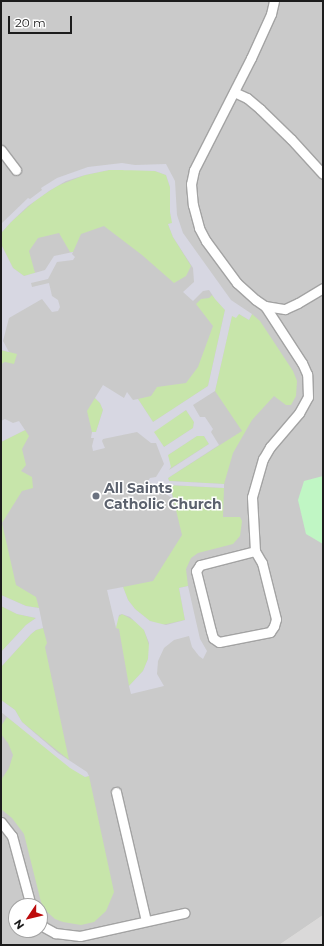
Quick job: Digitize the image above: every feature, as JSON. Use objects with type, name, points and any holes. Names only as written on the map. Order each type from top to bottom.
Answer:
[{"type":"lane","points":[[256,551],[200,565],[196,571],[210,631],[213,638],[219,642],[270,632],[274,626],[276,619],[262,563],[256,551],[252,497],[258,471],[270,447],[305,402],[308,397],[309,388],[307,374],[302,363],[265,306],[246,292],[237,283],[206,241],[199,228],[192,205],[191,184],[194,170],[267,24],[274,1]]},
{"type":"lane","points":[[234,92],[247,98],[260,109],[291,139],[323,174]]},
{"type":"lane","points":[[1,150],[16,170]]},
{"type":"lane","points":[[265,306],[285,309],[323,288]]},
{"type":"lane","points":[[116,792],[146,921]]},
{"type":"lane","points":[[1,822],[12,836],[28,898]]},
{"type":"lane","points":[[48,930],[55,934],[80,936],[184,913]]},
{"type":"shaded area","points":[[1,1],[323,1],[323,915],[279,945],[1,945]]},
{"type":"shaded area","points":[[122,163],[135,165],[166,164],[175,181],[177,215],[183,233],[231,300],[252,314],[249,320],[239,314],[236,318],[232,316],[215,391],[193,405],[200,417],[205,417],[213,429],[211,432],[219,445],[168,478],[169,481],[224,484],[224,488],[170,485],[173,499],[148,481],[150,478],[156,477],[164,464],[156,443],[151,443],[137,432],[103,439],[102,441],[105,448],[93,451],[92,446],[94,438],[91,438],[92,432],[96,432],[103,410],[100,403],[95,398],[103,385],[124,398],[127,392],[133,400],[138,399],[153,422],[208,386],[225,310],[209,290],[203,291],[193,301],[183,292],[194,282],[193,268],[173,237],[168,224],[172,223],[170,212],[170,187],[166,175],[155,171],[109,170],[85,175],[66,181],[49,191],[28,206],[11,222],[2,232],[2,246],[13,268],[24,276],[45,270],[54,256],[73,252],[72,254],[75,257],[73,260],[57,262],[48,279],[31,283],[32,287],[49,283],[52,296],[58,300],[60,307],[58,311],[52,312],[42,299],[9,318],[3,341],[9,352],[1,350],[1,224],[28,198],[30,199],[42,190],[41,188],[57,178],[88,167]],"holes":[[[186,410],[194,422],[193,428],[164,447],[154,432]],[[197,436],[204,436],[209,444],[169,470],[171,467],[168,455]]]},
{"type":"shaded area","points":[[5,419],[13,423],[19,421],[25,430],[1,442],[1,421]]},
{"type":"shaded area","points":[[188,586],[200,639],[207,651],[203,659],[192,647],[189,636],[174,640],[164,648],[158,661],[157,674],[164,686],[131,694],[129,686],[143,671],[148,659],[149,643],[144,630],[130,617],[122,614],[119,615],[116,628],[107,590],[123,587],[128,600],[135,609],[150,621],[166,625],[185,620],[179,588]]},
{"type":"shaded area","points":[[1,595],[26,606],[39,608],[43,628],[36,630],[31,634],[1,667],[1,652],[26,625],[36,618],[17,614],[1,606]]},
{"type":"shaded area","points":[[1,700],[15,710],[22,722],[58,753],[87,772],[89,776],[85,777],[70,768],[1,712]]},
{"type":"shaded area","points":[[323,915],[323,945],[279,945]]},
{"type":"green space","points":[[109,170],[144,170],[155,171],[166,175],[170,187],[170,212],[173,223],[168,224],[173,237],[191,266],[186,276],[174,283],[142,255],[104,226],[81,234],[73,252],[70,252],[59,233],[38,238],[29,251],[35,273],[24,276],[13,268],[2,246],[2,232],[11,222],[37,199],[57,186],[85,175]]},
{"type":"green space","points":[[212,295],[225,310],[208,386],[153,422],[138,399],[151,396],[157,387],[186,383],[198,367],[213,326],[196,304],[201,299],[209,298]]},
{"type":"green space","points":[[239,314],[249,320],[252,314],[260,321],[293,371],[297,381],[296,396],[291,405],[286,405],[274,396],[252,420],[233,453],[224,484],[169,481],[168,478],[242,431],[215,391],[232,315]]},
{"type":"green space","points":[[1,350],[17,354],[14,364],[5,362],[1,364]]},
{"type":"green space","points":[[95,398],[100,403],[103,410],[96,432],[92,432],[87,411]]},
{"type":"green space","points":[[186,410],[194,422],[193,428],[164,447],[153,432]]},
{"type":"green space","points":[[25,430],[29,436],[22,449],[26,465],[21,471],[32,477],[33,488],[22,491],[2,523],[16,585],[36,597],[39,608],[26,606],[1,595],[1,442]]},
{"type":"green space","points":[[197,436],[204,436],[209,444],[168,470],[168,455]]},
{"type":"green space","points":[[323,476],[323,544],[306,534],[298,500],[304,481]]},
{"type":"green space","points":[[170,485],[224,488],[223,517],[240,517],[242,521],[240,536],[233,544],[198,553],[191,558],[186,569],[188,586],[179,588],[185,620],[162,625],[150,621],[135,609],[128,600],[123,587],[153,581],[182,535]]},
{"type":"green space","points":[[1,606],[17,614],[36,618],[26,625],[1,652]]},
{"type":"green space","points":[[122,614],[138,623],[144,630],[150,648],[148,659],[143,671],[129,686],[119,629],[116,628],[117,618]]},
{"type":"green space","points":[[43,628],[47,643],[45,647],[69,760],[22,722],[15,710],[1,700],[1,667],[31,634],[36,630]]},
{"type":"green space","points":[[7,717],[85,777],[89,776],[114,892],[106,911],[94,922],[81,925],[55,919],[48,913],[48,898],[40,898],[24,834],[12,818],[1,809],[1,780],[9,768],[13,755],[8,743],[1,734],[1,726]]},
{"type":"place","name":"All Saints Catholic Church","points":[[96,496]]}]
